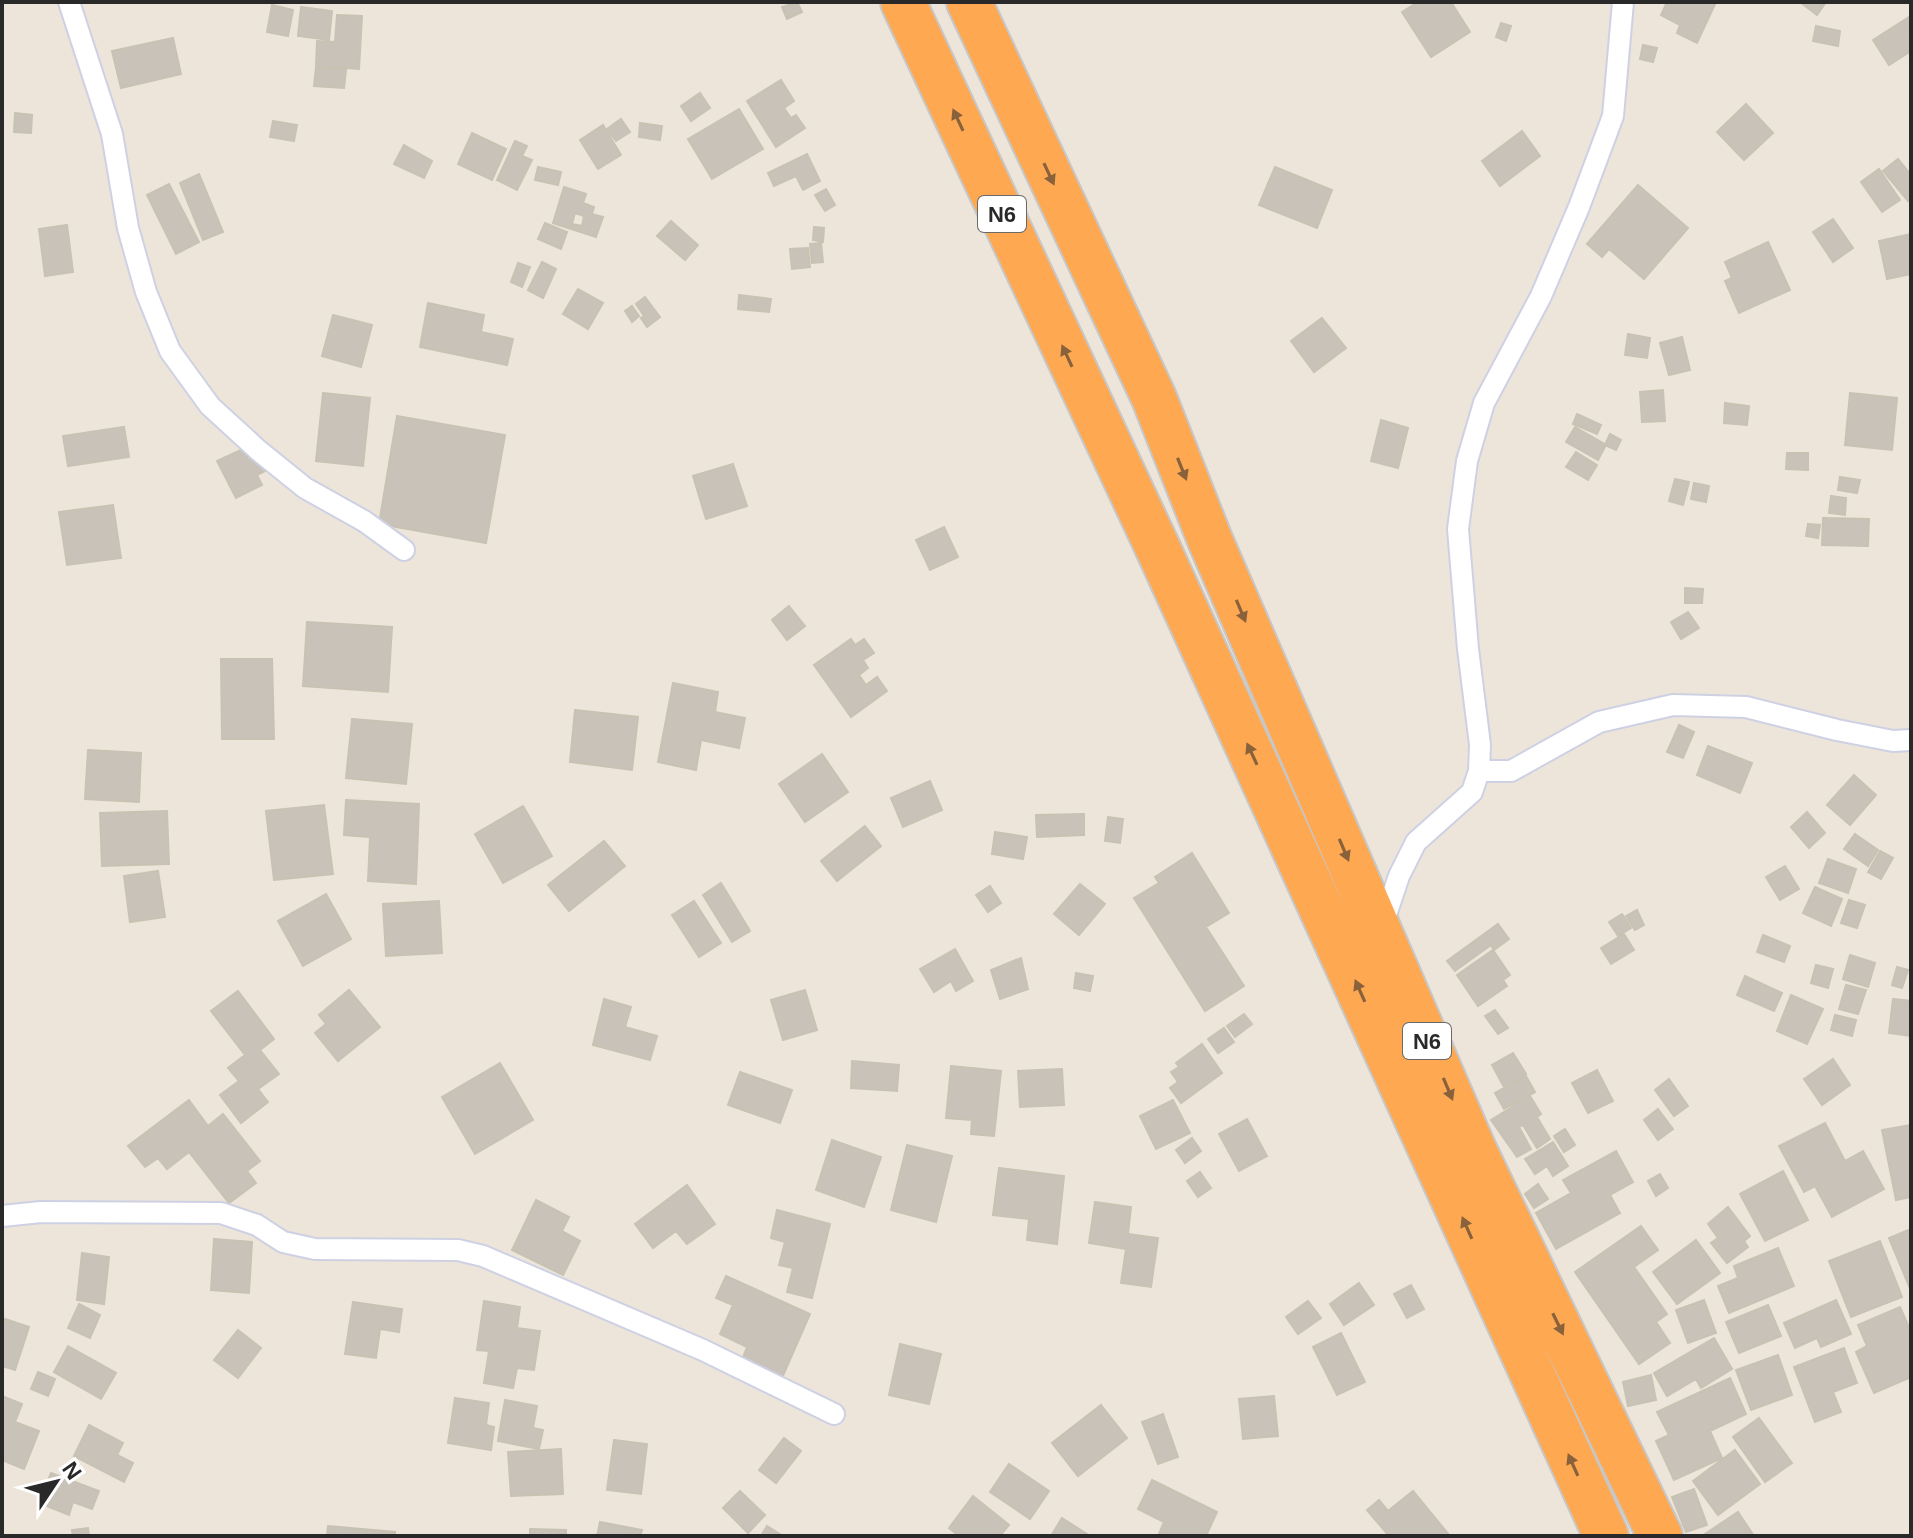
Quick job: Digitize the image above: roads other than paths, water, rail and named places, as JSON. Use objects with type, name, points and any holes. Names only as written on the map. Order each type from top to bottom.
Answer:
[{"type":"highway","name":"N6","points":[[903,2],[1168,570],[1606,1536]]},
{"type":"highway","name":"N6","points":[[969,2],[1154,398],[1210,540],[1474,1150],[1660,1536]]},
{"type":"lane","points":[[69,2],[112,134],[128,228],[146,292],[170,351],[210,406],[258,450],[305,488],[364,521],[404,550]]},
{"type":"lane","points":[[1381,934],[1399,876],[1416,842],[1472,792],[1479,771],[1480,745],[1458,529],[1467,461],[1484,403],[1541,296],[1613,116],[1623,2]]},
{"type":"lane","points":[[1479,771],[1511,771],[1599,722],[1673,705],[1746,707],[1837,730],[1893,741],[1911,740]]},
{"type":"lane","points":[[2,1216],[41,1212],[221,1213],[257,1225],[283,1242],[315,1249],[458,1250],[483,1256],[703,1350],[834,1414]]}]
